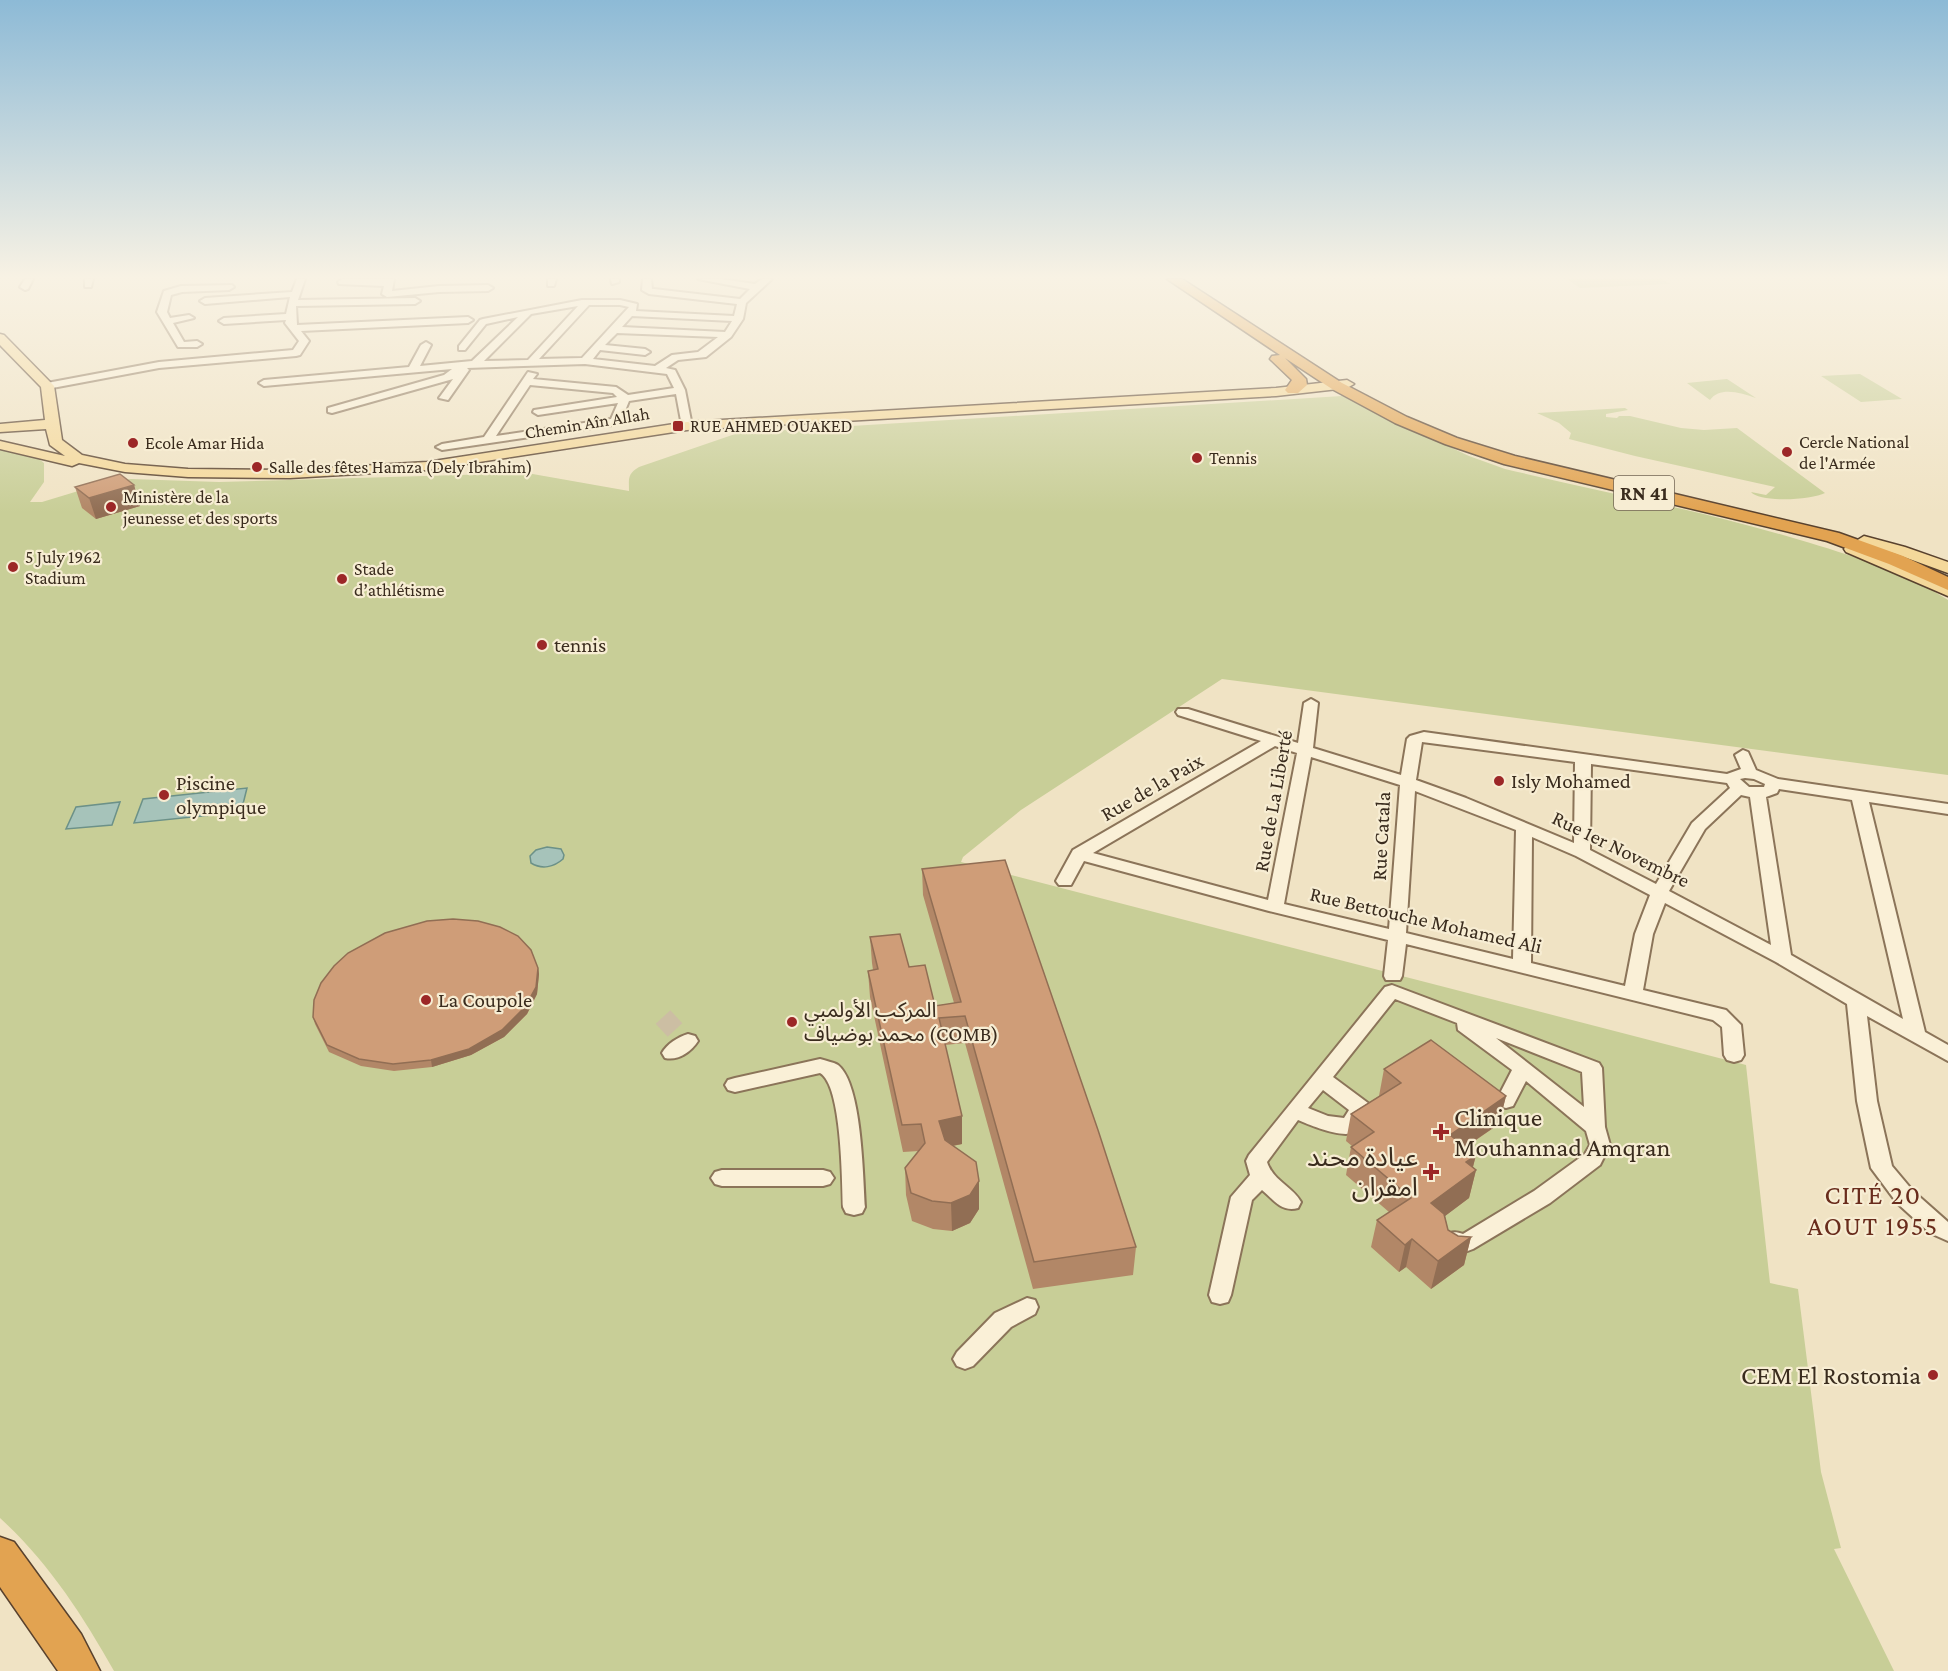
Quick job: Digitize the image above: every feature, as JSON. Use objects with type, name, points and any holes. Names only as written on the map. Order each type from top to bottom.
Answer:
[{"type":"highway","points":[[1274,357],[1297,376],[1299,385],[1293,390]]},
{"type":"highway","name":"RN 41","points":[[1295,357],[1401,420],[1451,441],[1502,458],[1787,526],[1861,547],[1948,584]]},
{"type":"highway","name":"RN 41","points":[[1301,357],[1345,387],[1413,419],[1499,451],[1784,518],[1864,541],[1948,576]]},
{"type":"highway","points":[[0,1555],[68,1648],[80,1671]]},
{"type":"main road","points":[[19,357],[47,386],[50,428]]},
{"type":"main road","name":"Chemin Aîn Allah","points":[[3,445],[67,460],[167,476],[259,479],[567,458],[688,429],[1345,387]]},
{"type":"main road","name":"Chemin Aîn Allah","points":[[688,429],[1162,403],[1345,387]]},
{"type":"main road","points":[[0,428],[50,428]]},
{"type":"main road","name":"Chemin Aîn Allah","points":[[50,428],[77,458],[115,469]]},
{"type":"main road","points":[[3,445],[37,440],[50,428]]},
{"type":"main road","points":[[1787,526],[1840,544],[1948,591]]},
{"type":"main road","points":[[1864,541],[1899,550],[1948,568]]},
{"type":"main road","points":[[1899,550],[1916,549],[1922,543]]},
{"type":"street","points":[[185,363],[188,357]]},
{"type":"street","points":[[47,386],[145,367],[252,357]]},
{"type":"street","points":[[413,369],[420,357]]},
{"type":"street","points":[[332,410],[448,377],[476,357]]},
{"type":"street","points":[[488,440],[527,382],[534,363],[539,357]]},
{"type":"street","points":[[585,361],[588,357]]},
{"type":"street","points":[[657,369],[676,357]]},
{"type":"street","points":[[264,383],[468,364],[585,361],[657,369],[673,374],[680,390],[688,429]]},
{"type":"street","points":[[444,398],[468,364]]},
{"type":"street","points":[[527,382],[616,390],[625,398]]},
{"type":"street","points":[[538,412],[680,390]]},
{"type":"street","points":[[442,447],[616,421],[625,398]]},
{"type":"street","name":"Rue de La Liberté","points":[[1275,907],[1305,750],[1311,703]]},
{"type":"street","name":"Rue 1er Novembre","points":[[1182,712],[1406,782],[1582,852],[1782,958],[1948,1054]]},
{"type":"street","name":"Rue Catala","points":[[1393,976],[1398,937],[1406,782],[1415,739],[1418,737],[1583,759]]},
{"type":"street","name":"Rue de la Paix","points":[[1079,854],[1273,741]]},
{"type":"street","points":[[1743,755],[1750,772]]},
{"type":"street","points":[[1582,852],[1583,759],[1736,783],[1757,793],[1771,789],[1773,783]]},
{"type":"street","points":[[1736,783],[1734,775],[1750,772],[1773,783],[1860,798],[1948,809]]},
{"type":"street","points":[[1633,993],[1644,934],[1660,892],[1698,826],[1736,783]]},
{"type":"street","points":[[1757,793],[1782,958]]},
{"type":"street","points":[[1860,798],[1916,1036]]},
{"type":"street","points":[[1522,965],[1524,828]]},
{"type":"street","points":[[1065,881],[1079,854]]},
{"type":"street","name":"Rue Bettouche Mohamed Ali","points":[[1079,854],[1275,907],[1522,965],[1719,1015],[1731,1024],[1734,1055]]},
{"type":"street","points":[[1290,1202],[1261,1178],[1256,1161],[1392,991],[1592,1068],[1595,1126],[1600,1145],[1593,1159],[1542,1197],[1465,1243]]},
{"type":"street","points":[[1856,1002],[1867,1101],[1882,1168],[1905,1197],[1938,1227],[1948,1232]]},
{"type":"street","points":[[1448,1012],[1595,1126]]},
{"type":"street","points":[[672,1053],[688,1041]]},
{"type":"street","points":[[735,1085],[820,1066],[832,1070],[840,1085],[850,1141],[854,1207]]},
{"type":"street","points":[[1506,1101],[1523,1068]]},
{"type":"street","points":[[1294,1111],[1326,1123],[1349,1126],[1361,1108],[1321,1078]]},
{"type":"street","points":[[722,1178],[823,1178]]},
{"type":"street","points":[[1220,1295],[1242,1197],[1261,1178]]},
{"type":"street","points":[[964,1359],[980,1347],[1003,1320],[1027,1307]]},
{"type":"green space","points":[[1860,374],[1902,399],[1861,402],[1821,376]]},
{"type":"green space","points":[[1727,379],[1756,398],[1725,392],[1719,393],[1710,400],[1687,383]]},
{"type":"green space","name":"المركب الأولمبي محمد بوضياف (COMB)","points":[[1342,396],[1469,456],[1505,469],[1690,511],[1800,540],[1895,572],[1948,600],[1948,775],[1222,679],[1021,810],[963,857],[961,862],[1746,1065],[1770,1283],[1798,1289],[1821,1472],[1841,1548],[1834,1549],[1894,1671],[114,1671],[89,1629],[49,1571],[34,1552],[0,1518],[0,450],[50,460],[40,460],[44,463],[44,482],[30,502],[42,502],[108,482],[131,479],[219,482],[527,473],[629,491],[631,475],[639,467],[738,433]]},
{"type":"green space","points":[[1625,408],[1628,410],[1606,414],[1606,417],[1630,416],[1681,428],[1704,430],[1737,428],[1825,493],[1787,499],[1765,498],[1751,492],[1766,495],[1775,487],[1569,439],[1571,433],[1559,423],[1537,413]]},
{"type":"water","points":[[247,788],[241,812],[134,823],[143,799]]},
{"type":"water","points":[[120,802],[112,825],[66,829],[76,807]]},
{"type":"water","points":[[547,847],[561,849],[563,859],[548,867],[531,863],[530,856],[536,850]]},
{"type":"building","points":[[120,474],[134,485],[89,498],[75,487]]},
{"type":"building","points":[[1005,860],[1136,1247],[1034,1262],[965,1016],[939,1018],[962,1116],[939,1121],[945,1140],[976,1162],[979,1181],[970,1195],[951,1203],[932,1201],[911,1193],[905,1168],[925,1143],[921,1124],[902,1125],[868,971],[878,969],[870,937],[900,934],[909,967],[925,965],[935,1006],[961,1002],[922,869]]},
{"type":"building","name":"La Coupole","points":[[453,919],[478,921],[500,927],[518,936],[531,950],[538,968],[536,987],[525,1007],[502,1030],[469,1049],[431,1060],[393,1064],[359,1059],[327,1045],[313,1017],[314,1000],[321,983],[334,966],[348,953],[385,933],[427,921]]},
{"type":"building","points":[[1431,1040],[1506,1096],[1450,1135],[1476,1155],[1466,1162],[1476,1170],[1431,1203],[1444,1214],[1448,1230],[1458,1236],[1471,1237],[1438,1261],[1412,1239],[1405,1245],[1377,1220],[1411,1198],[1351,1147],[1374,1132],[1351,1114],[1401,1083],[1384,1069]]},
{"type":"tunnel","points":[[663,1017],[675,1030]]},
{"type":"place","name":"RUE AHMED OUAKED","points":[[678,426]]},
{"type":"place","name":"Ecole Amar Hida","points":[[133,443]]},
{"type":"place","name":"Cercle National de l'Armée","points":[[1787,452]]},
{"type":"place","name":"Tennis","points":[[1197,458]]},
{"type":"place","name":"Salle des fêtes Hamza (Dely Ibrahim)","points":[[257,467]]},
{"type":"place","name":"Ministère de la jeunesse et des sports","points":[[111,507]]},
{"type":"place","name":"5 July 1962 Stadium","points":[[13,567]]},
{"type":"place","name":"Stade d’athlétisme","points":[[342,579]]},
{"type":"place","name":"tennis","points":[[542,645]]},
{"type":"place","name":"Isly Mohamed","points":[[1499,781]]},
{"type":"place","name":"Piscine olympique","points":[[164,795]]},
{"type":"place","name":"La Coupole","points":[[426,1000]]},
{"type":"place","name":"المركب الأولمبي محمد بوضياف (COMB)","points":[[792,1022]]},
{"type":"place","name":"Clinique Mouhannad Amqran","points":[[1441,1132]]},
{"type":"place","name":"عيادة محند امقران","points":[[1431,1172]]},
{"type":"place","name":"CEM El Rostomia","points":[[1933,1375]]},
{"type":"district","name":"CITÉ 20 AOUT 1955","points":[[1873,1210]]}]
